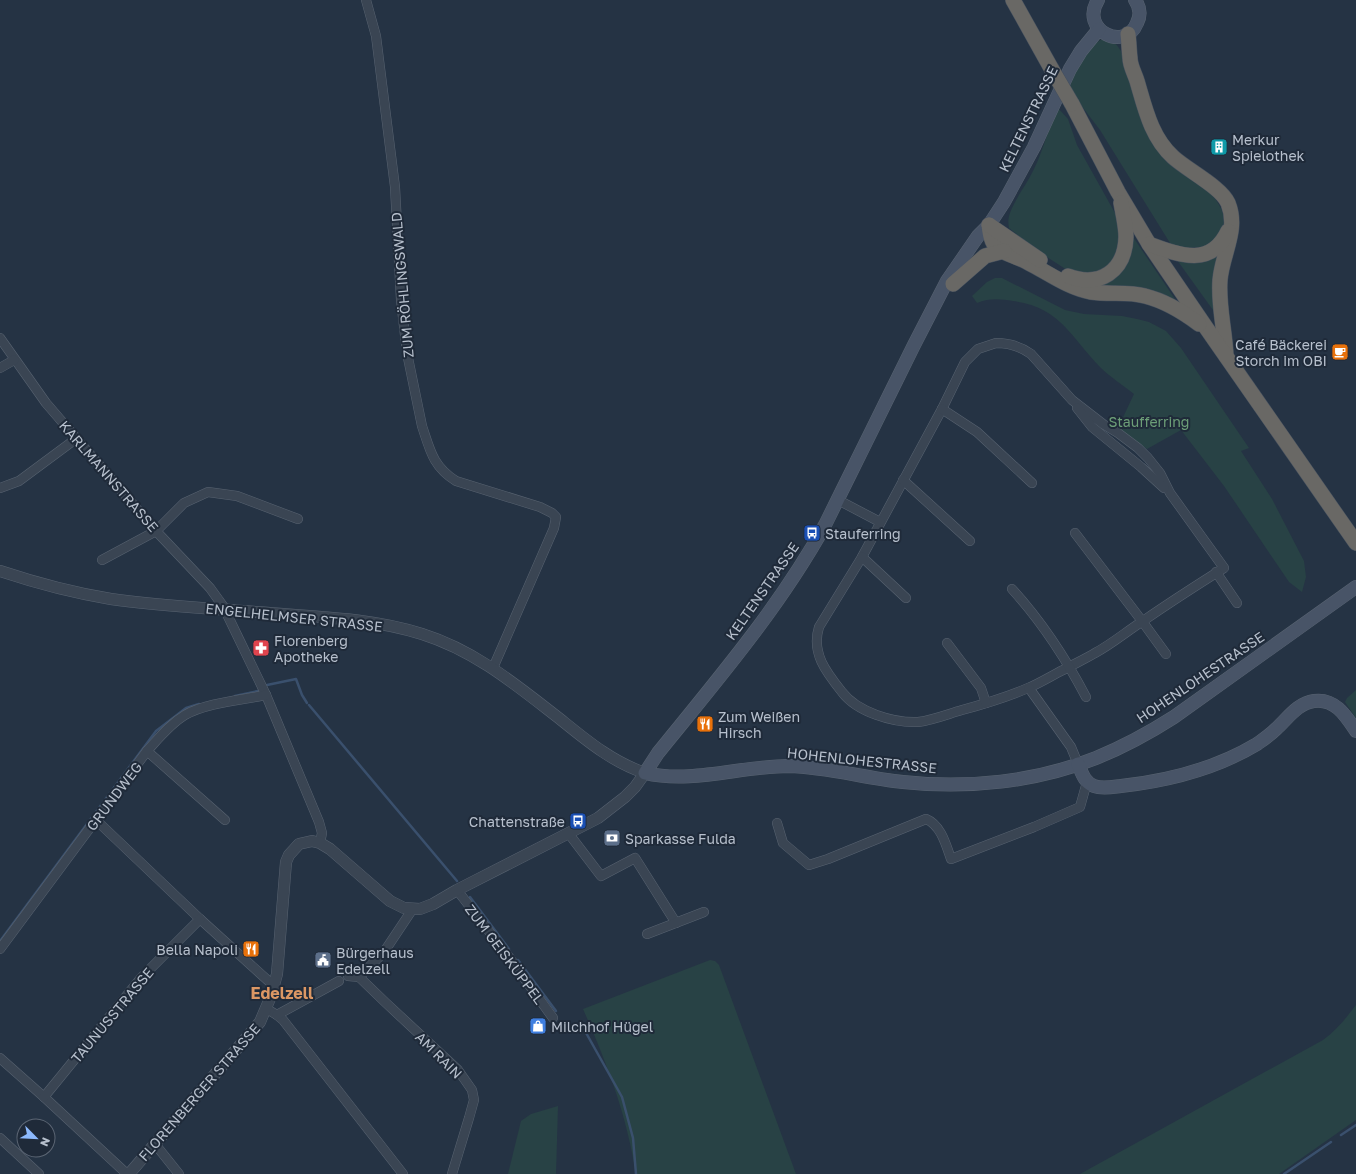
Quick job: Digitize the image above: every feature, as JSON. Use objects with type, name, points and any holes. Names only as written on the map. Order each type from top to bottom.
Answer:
[{"type":"highway","points":[[1013,0],[1072,104],[1118,192],[1150,244],[1207,329],[1356,543]]},
{"type":"highway","points":[[1122,36],[1146,112],[1159,140],[1172,157],[1223,195],[1230,208],[1232,219],[1231,235],[1224,257],[1220,280],[1220,309],[1226,356]]},
{"type":"highway","points":[[989,225],[1044,263],[1063,274],[1081,280],[1092,281],[1104,277],[1114,269],[1119,264],[1124,252],[1126,234],[1118,192]]},
{"type":"highway","points":[[1150,244],[1183,255],[1201,256],[1213,250],[1223,241],[1228,233],[1232,219]]},
{"type":"highway","points":[[989,225],[993,243],[998,248],[1080,290],[1097,293],[1136,293],[1153,298],[1189,316],[1207,329]]},
{"type":"highway","points":[[953,284],[985,256],[1004,251]]},
{"type":"main road","points":[[1098,0],[1094,8],[1093,15],[1099,29],[1104,33],[1122,36],[1136,27],[1139,19],[1140,12],[1138,4],[1135,0]]},
{"type":"main road","name":"KELTENSTRASSE","points":[[644,773],[658,753],[741,650],[772,608],[813,546],[838,500],[914,345],[948,280],[978,236],[989,225],[1011,190],[1028,159],[1070,69],[1081,51],[1099,29]]},
{"type":"main road","name":"KELTENSTRASSE","points":[[936,304],[985,242],[989,225]]},
{"type":"main road","name":"HOHENLOHESTRASSE","points":[[644,773],[667,777],[682,777],[746,769],[790,766],[820,768],[903,782],[961,785],[1018,779],[1048,773],[1094,759],[1130,742],[1168,721],[1193,705],[1356,587]]},
{"type":"main road","points":[[1078,764],[1087,782],[1099,787],[1127,786],[1165,778],[1210,765],[1256,744],[1271,734],[1296,709],[1316,700],[1337,706],[1356,731]]},
{"type":"street","name":"ZUM RÖHLINGSWALD","points":[[366,0],[376,36],[393,172],[401,300],[407,353],[425,435],[438,467],[446,475],[456,481],[540,507],[552,513],[556,517],[554,528],[493,668]]},
{"type":"street","name":"KARLMANNSTRASSE","points":[[0,338],[14,360],[46,403],[156,531],[210,588],[225,610]]},
{"type":"street","points":[[1072,400],[1102,424],[1118,433],[1138,448],[1160,473],[1170,493],[1224,568],[1142,621],[1096,653],[1029,688],[986,703],[934,719],[919,722],[904,722],[891,720],[876,715],[859,706],[844,695],[827,673],[819,657],[816,645],[816,637],[819,627],[862,557],[942,409],[965,362],[978,349],[996,343],[1014,345],[1031,354],[1072,400],[1092,427],[1170,493]]},
{"type":"street","points":[[0,368],[14,360]]},
{"type":"street","points":[[942,409],[977,432],[1032,483]]},
{"type":"street","points":[[0,488],[18,481],[77,438]]},
{"type":"street","points":[[903,480],[970,541]]},
{"type":"street","points":[[102,560],[156,531],[184,503],[208,492],[237,496],[298,519]]},
{"type":"street","points":[[838,500],[880,522]]},
{"type":"street","points":[[1075,533],[1166,654]]},
{"type":"street","points":[[862,557],[906,598]]},
{"type":"street","name":"ENGELHELMSER STRASSE","points":[[0,571],[67,590],[113,599],[225,610],[344,619],[402,628],[446,643],[476,657],[493,668],[605,754],[644,773]]},
{"type":"street","points":[[1216,572],[1237,603]]},
{"type":"street","points":[[1012,589],[1029,608],[1060,650],[1086,697]]},
{"type":"street","points":[[225,610],[266,695],[319,822],[322,833],[320,843],[330,849],[390,901],[404,908],[412,910],[427,907],[457,890],[569,834],[606,812],[635,787],[644,773]]},
{"type":"street","points":[[947,643],[981,688],[986,703]]},
{"type":"street","points":[[1029,688],[1070,747],[1078,764]]},
{"type":"street","name":"GRUNDWEG","points":[[0,949],[147,751],[167,729],[186,715],[207,707],[266,695]]},
{"type":"street","points":[[147,751],[225,820]]},
{"type":"street","points":[[777,823],[783,844],[809,865],[828,859],[926,819],[936,826],[951,859],[1034,827],[1080,807],[1087,782]]},
{"type":"street","points":[[96,820],[200,919],[274,986]]},
{"type":"street","points":[[569,834],[601,876],[635,858],[676,923]]},
{"type":"street","name":"FLORENBERGER STRASSE","points":[[128,1174],[260,1022],[274,986],[278,962],[286,862],[289,855],[299,844],[312,841],[320,843]]},
{"type":"street","name":"ZUM GEISKÜPPEL","points":[[457,890],[509,957],[553,1018]]},
{"type":"street","points":[[348,976],[359,977],[384,952],[412,910]]},
{"type":"street","points":[[647,934],[704,912]]},
{"type":"street","name":"TAUNUSSTRASSE","points":[[44,1097],[141,978],[200,919]]},
{"type":"street","name":"AM RAIN","points":[[359,977],[458,1070],[472,1090],[474,1100],[452,1174]]},
{"type":"street","points":[[277,1015],[339,981]]},
{"type":"street","points":[[266,1009],[283,1020],[403,1174]]},
{"type":"street","points":[[0,1058],[128,1174]]},
{"type":"street","points":[[0,1138],[39,1174]]},
{"type":"street","points":[[155,1144],[178,1174]]},
{"type":"green space","points":[[1103,39],[1114,42],[1121,51],[1139,108],[1216,200],[1220,207],[1224,218],[1223,229],[1213,246],[1178,249],[1170,243],[1100,130],[1074,96],[1070,87],[1078,66],[1092,47]]},
{"type":"green space","points":[[1058,108],[1068,119],[1077,145],[1115,213],[1121,232],[1113,263],[1097,275],[1067,270],[1036,250],[1009,228],[1008,220],[1010,213],[1015,201],[1031,175]]},
{"type":"green space","points":[[1129,231],[1181,308],[1099,285]]},
{"type":"green space","points":[[1219,250],[1218,317],[1177,260]]},
{"type":"green space","name":"Staufferring","points":[[995,278],[1002,278],[1065,310],[1084,314],[1122,316],[1137,319],[1149,322],[1166,331],[1181,348],[1249,448],[1241,451],[1272,499],[1304,561],[1306,577],[1302,592],[1289,582],[1224,486],[1181,430],[1147,449],[1118,428],[1134,394],[1100,367],[1063,325],[1054,317],[1029,304],[1000,299],[986,300],[977,303],[972,296],[987,282]]},
{"type":"green space","points":[[1356,690],[1356,718],[1345,702],[1347,698]]},
{"type":"green space","points":[[710,960],[715,961],[719,965],[796,1174],[636,1174],[627,1130],[615,1090],[583,1009]]},
{"type":"green space","points":[[1356,1005],[1356,1120],[1279,1174],[1080,1174],[1323,1040],[1337,1028]]},
{"type":"green space","points":[[558,1106],[556,1174],[508,1174],[521,1121],[531,1114]]},
{"type":"waterway","points":[[267,685],[296,679],[302,695],[307,703]]},
{"type":"waterway","points":[[235,696],[258,691]]},
{"type":"waterway","points":[[0,941],[156,731],[186,708],[199,704]]},
{"type":"waterway","points":[[309,705],[457,881]]},
{"type":"waterway","points":[[470,897],[509,949]]},
{"type":"waterway","points":[[518,960],[556,1011]]},
{"type":"waterway","points":[[572,1028],[578,1028],[585,1031],[622,1097],[633,1138],[636,1174]]},
{"type":"waterway","points":[[1341,1135],[1356,1125]]},
{"type":"waterway","points":[[1284,1174],[1331,1142]]},
{"type":"place","name":"Merkur Spielothek","points":[[1219,147]]},
{"type":"place","name":"Café Bäckerei Storch im OBI","points":[[1340,352]]},
{"type":"place","name":"Stauferring","points":[[812,533]]},
{"type":"place","name":"Florenberg Apotheke","points":[[261,648]]},
{"type":"place","name":"Zum Weißen Hirsch","points":[[705,724]]},
{"type":"place","name":"Chattenstraße","points":[[578,821]]},
{"type":"place","name":"Sparkasse Fulda","points":[[612,838]]},
{"type":"place","name":"Bella Napoli","points":[[251,949]]},
{"type":"place","name":"Bürgerhaus Edelzell","points":[[323,960]]},
{"type":"place","name":"Milchhof Hügel","points":[[538,1026]]},
{"type":"district","name":"Edelzell","points":[[282,993]]}]
